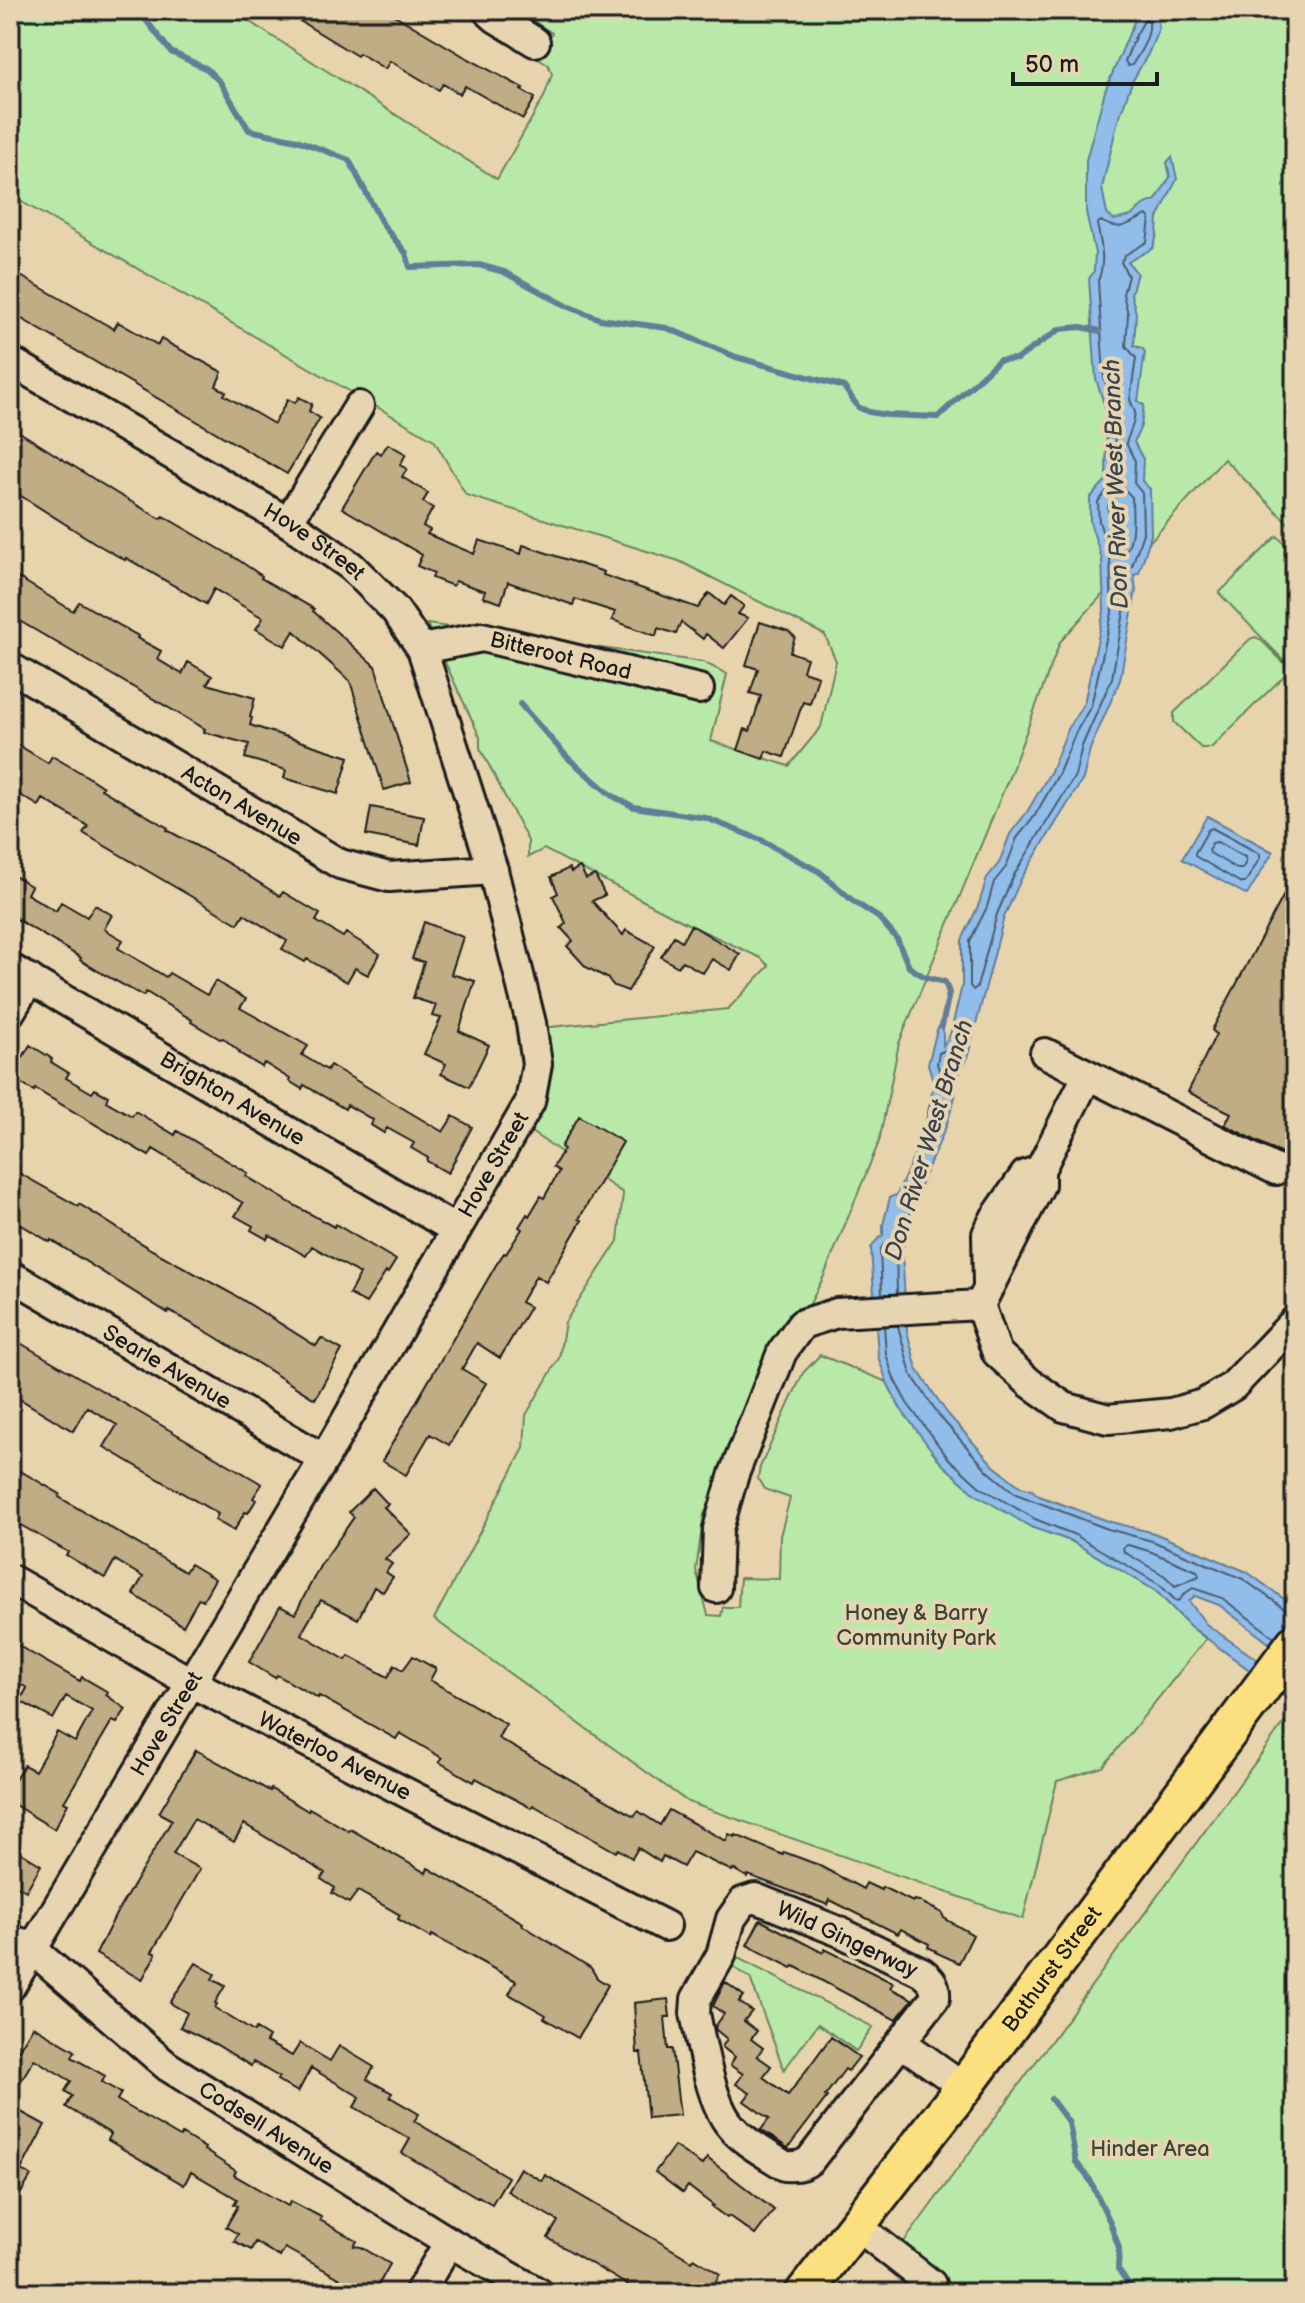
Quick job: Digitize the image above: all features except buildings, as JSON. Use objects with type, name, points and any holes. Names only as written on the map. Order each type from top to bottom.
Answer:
[{"type":"main road","name":"Bathurst Street","points":[[804,2293],[964,2087],[1295,1643]]},
{"type":"street","points":[[487,10],[535,42]]},
{"type":"street","name":"Hove Street","points":[[10,361],[288,522],[351,566],[395,610],[422,649],[493,870],[531,1023],[537,1064],[530,1102],[192,1683],[21,1944],[10,1987]]},
{"type":"street","points":[[288,522],[359,406]]},
{"type":"street","name":"Bitteroot Road","points":[[422,649],[482,637],[699,689]]},
{"type":"street","name":"Acton Avenue","points":[[10,667],[340,864],[389,877],[493,870]]},
{"type":"street","points":[[10,1012],[20,974]]},
{"type":"street","name":"Brighton Avenue","points":[[20,974],[456,1230]]},
{"type":"street","points":[[1045,1053],[1276,1170]]},
{"type":"street","points":[[1087,1076],[1040,1170],[1025,1175],[987,1234],[984,1297],[997,1353],[1030,1383],[1064,1407],[1108,1419],[1171,1413],[1203,1404],[1233,1386],[1295,1321]]},
{"type":"street","name":"Searle Avenue","points":[[10,1275],[324,1459]]},
{"type":"street","points":[[716,1588],[718,1529],[734,1474],[782,1352],[802,1324],[837,1313],[984,1297]]},
{"type":"street","name":"Waterloo Avenue","points":[[10,1579],[192,1683],[666,1926]]},
{"type":"street","name":"Wild Gingerway","points":[[755,1898],[826,1926],[931,1979],[936,1987],[935,1998],[902,2043],[806,2163],[785,2166],[731,2127],[715,2095],[695,2013],[696,1999],[721,1955],[731,1919],[743,1902],[755,1898]]},
{"type":"street","name":"Codsell Avenue","points":[[21,1944],[167,2066],[449,2242],[539,2293]]},
{"type":"street","points":[[902,2043],[964,2087]]},
{"type":"street","points":[[856,2225],[931,2284],[932,2293]]},
{"type":"street","points":[[419,2293],[449,2242]]},
{"type":"green space","name":"Honey & Barry Community Park","points":[[10,10],[231,10],[497,179],[544,97],[552,74],[548,64],[538,58],[552,33],[516,10],[1295,10],[1295,530],[1224,459],[1060,642],[1010,775],[899,1043],[879,1142],[824,1276],[704,1514],[696,1570],[708,1615],[721,1616],[723,1607],[738,1607],[740,1578],[779,1579],[780,1536],[790,1498],[764,1489],[758,1479],[760,1467],[803,1373],[820,1355],[887,1382],[900,1408],[1031,1527],[1071,1541],[1156,1591],[1206,1639],[1103,1767],[1057,1781],[1023,1919],[688,1802],[434,1619],[524,1448],[526,1415],[559,1358],[565,1322],[618,1241],[623,1193],[525,1128],[541,1028],[728,1009],[769,966],[761,958],[544,849],[528,857],[528,841],[480,748],[480,737],[427,624],[703,662],[727,674],[711,741],[789,766],[821,727],[836,661],[825,635],[679,561],[466,495],[434,440],[10,195]]},
{"type":"green space","points":[[1277,536],[1295,554],[1295,660],[1289,666],[1219,593]]},
{"type":"green space","points":[[1255,637],[1286,665],[1287,673],[1211,748],[1201,748],[1174,722],[1174,713]]},
{"type":"green space","name":"Hinder Area","points":[[1295,1708],[1295,2293],[952,2293],[901,2246]]},
{"type":"green space","points":[[738,1958],[873,2027],[856,2051],[818,2024],[784,2070],[750,1978],[733,1967]]},
{"type":"water","name":"Don River West Branch","points":[[1139,10],[1159,10],[1156,12],[1159,28],[1132,82],[1117,124],[1102,188],[1107,214],[1114,220],[1131,216],[1143,205],[1156,200],[1170,177],[1167,162],[1172,157],[1177,179],[1158,218],[1153,248],[1128,262],[1137,273],[1131,294],[1136,313],[1134,346],[1145,352],[1138,401],[1144,405],[1141,426],[1134,442],[1143,459],[1142,481],[1150,489],[1151,535],[1139,573],[1134,575],[1136,590],[1120,680],[1090,749],[1083,779],[1021,879],[1004,917],[968,1055],[957,1078],[946,1127],[913,1201],[902,1252],[907,1331],[917,1369],[947,1413],[994,1466],[1021,1487],[1111,1522],[1154,1533],[1247,1572],[1295,1607],[1295,1663],[1219,1605],[1195,1596],[1189,1601],[1206,1624],[1295,1686],[1295,1704],[1190,1626],[1156,1591],[1071,1541],[1031,1527],[975,1494],[942,1464],[900,1408],[878,1356],[871,1248],[883,1235],[890,1197],[897,1195],[923,1135],[934,1084],[928,1064],[937,1030],[943,1020],[943,1045],[950,1035],[962,986],[962,940],[987,878],[999,863],[1010,834],[1051,771],[1068,729],[1084,703],[1104,611],[1102,559],[1090,522],[1090,498],[1106,480],[1107,413],[1096,379],[1089,279],[1094,271],[1095,253],[1086,212],[1086,160],[1105,91]]},
{"type":"water","points":[[1207,816],[1273,852],[1247,895],[1182,859]]},
{"type":"waterway","points":[[138,10],[171,52],[207,69],[220,82],[249,130],[297,140],[349,160],[383,225],[406,253],[410,267],[479,265],[504,272],[567,306],[600,319],[667,328],[736,357],[844,387],[858,407],[887,415],[938,417],[999,360],[1017,359],[1060,329],[1081,327],[1100,331]]},
{"type":"waterway","name":"Don River West Branch","points":[[520,704],[568,758],[611,795],[634,807],[706,818],[761,840],[820,872],[853,901],[879,918],[897,939],[909,967],[925,977],[945,982],[949,993],[942,1026]]},
{"type":"waterway","points":[[1051,2099],[1069,2123],[1076,2162],[1090,2180],[1110,2222],[1119,2248],[1118,2269],[1132,2293]]}]
